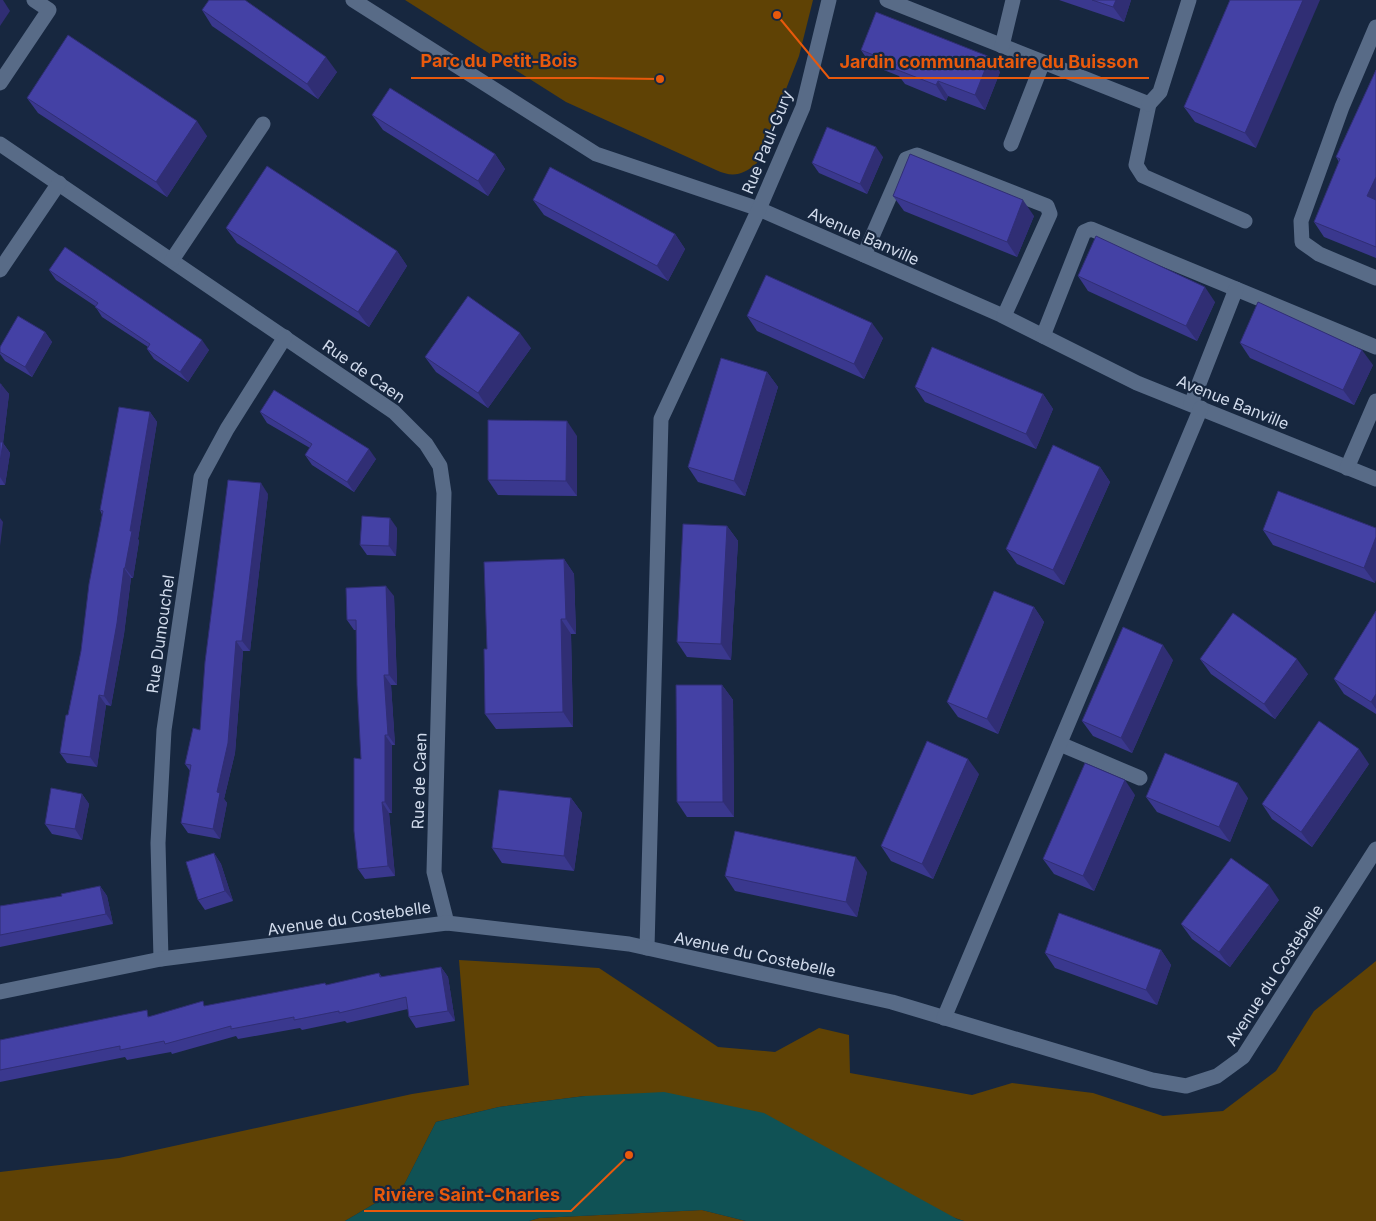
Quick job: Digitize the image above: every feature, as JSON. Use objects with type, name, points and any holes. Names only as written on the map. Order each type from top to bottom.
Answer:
[{"type":"street","points":[[0,83],[49,10],[34,0]]},
{"type":"street","name":"Avenue Banville","points":[[353,0],[596,154],[759,209],[1004,316],[1137,383],[1376,479]]},
{"type":"street","name":"Rue Paul-Gury","points":[[647,948],[661,419],[759,209],[803,107],[829,0]]},
{"type":"street","points":[[887,0],[1148,104]]},
{"type":"street","points":[[1002,46],[1013,0]]},
{"type":"street","points":[[1189,0],[1160,92],[1148,104],[1136,165],[1143,176],[1245,221]]},
{"type":"street","points":[[1376,27],[1342,107],[1301,221],[1302,242],[1319,254],[1376,278]]},
{"type":"street","points":[[1011,144],[1044,62]]},
{"type":"street","points":[[172,260],[263,124]]},
{"type":"street","name":"Rue de Caen","points":[[0,144],[285,336],[394,412],[426,444],[440,466],[444,493],[434,872],[446,923]]},
{"type":"street","points":[[864,255],[906,159],[917,155],[1046,206],[1050,214],[1004,316]]},
{"type":"street","points":[[0,270],[59,183]]},
{"type":"street","points":[[1043,336],[1084,232],[1091,229],[1376,347]]},
{"type":"street","points":[[944,1018],[1060,744],[1196,406],[1236,289]]},
{"type":"street","name":"Rue Dumouchel","points":[[161,959],[158,843],[164,730],[201,477],[226,429],[285,336]]},
{"type":"street","points":[[1347,468],[1376,401]]},
{"type":"street","points":[[1060,744],[1140,778]]},
{"type":"street","name":"Avenue du Costebelle","points":[[0,992],[161,959],[446,923],[647,948],[892,1002],[1152,1080],[1186,1086],[1217,1076],[1243,1057],[1376,849]]},
{"type":"shaded area","points":[[405,0],[813,0],[799,56],[757,163],[742,173],[728,174],[566,102]]},
{"type":"shaded area","points":[[459,960],[599,968],[718,1047],[775,1052],[819,1028],[849,1035],[850,1073],[972,1095],[1012,1083],[1093,1093],[1163,1116],[1223,1111],[1276,1071],[1314,1011],[1376,961],[1376,1221],[964,1221],[585,1096],[499,1107],[436,1122],[403,1187],[345,1221],[0,1221],[0,1172],[119,1158],[412,1094],[469,1085]]},
{"type":"shaded area","points":[[664,1092],[764,1113],[957,1219],[964,1221],[746,1221],[702,1210],[539,1218],[529,1221],[345,1221],[403,1187],[436,1122],[499,1107],[585,1096]]},
{"type":"shaded area","points":[[702,1210],[746,1221],[529,1221],[539,1218]]},
{"type":"building","points":[[209,0],[245,0],[326,57],[307,84],[202,10]]},
{"type":"building","points":[[1092,0],[1116,0],[1113,7]]},
{"type":"building","points":[[1230,0],[1303,0],[1245,133],[1184,107]]},
{"type":"building","points":[[876,12],[990,57],[975,95],[938,81],[936,85],[895,69],[896,64],[861,50]]},
{"type":"building","points":[[68,35],[197,121],[156,182],[27,98]]},
{"type":"building","points":[[1376,70],[1376,177],[1367,196],[1376,200],[1376,247],[1314,222],[1340,159],[1336,157]]},
{"type":"building","points":[[390,88],[495,154],[478,181],[372,115]]},
{"type":"building","points":[[827,127],[876,147],[860,184],[812,163]]},
{"type":"building","points":[[910,154],[1023,200],[1007,242],[893,196]]},
{"type":"building","points":[[267,166],[397,251],[358,312],[226,228]]},
{"type":"building","points":[[550,167],[675,234],[657,266],[533,200]]},
{"type":"building","points":[[1096,236],[1205,287],[1186,326],[1078,276]]},
{"type":"building","points":[[65,247],[202,340],[180,372],[147,349],[150,344],[95,307],[98,303],[49,270]]},
{"type":"building","points":[[766,275],[872,323],[854,364],[747,316]]},
{"type":"building","points":[[468,296],[520,333],[478,393],[425,357]]},
{"type":"building","points":[[1258,302],[1362,350],[1343,390],[1240,343]]},
{"type":"building","points":[[18,316],[45,332],[25,367],[0,352],[0,347]]},
{"type":"building","points":[[932,347],[1043,394],[1026,434],[915,387]]},
{"type":"building","points":[[721,358],[767,372],[734,481],[688,467]]},
{"type":"building","points":[[274,390],[369,449],[347,482],[305,455],[312,444],[260,412]]},
{"type":"building","points":[[119,407],[150,412],[130,531],[132,531],[124,568],[117,623],[104,696],[99,695],[90,757],[60,753],[66,715],[68,715],[81,651],[89,584],[103,511],[100,510]]},
{"type":"building","points":[[488,420],[567,421],[566,481],[488,480]]},
{"type":"building","points":[[0,442],[3,442],[0,462]]},
{"type":"building","points":[[1053,445],[1100,467],[1053,570],[1006,549]]},
{"type":"building","points":[[228,480],[261,483],[242,641],[236,641],[228,743],[217,792],[220,793],[213,829],[181,823],[191,765],[185,764],[193,728],[200,730],[205,662]]},
{"type":"building","points":[[1278,491],[1376,528],[1376,537],[1364,568],[1263,530]]},
{"type":"building","points":[[362,516],[390,518],[389,546],[360,545]]},
{"type":"building","points":[[683,524],[727,526],[721,644],[677,642]]},
{"type":"building","points":[[564,559],[566,619],[561,619],[563,712],[485,714],[484,649],[487,649],[484,562]]},
{"type":"building","points":[[386,586],[389,675],[384,675],[388,735],[385,735],[385,802],[382,802],[388,866],[358,869],[354,831],[354,758],[361,759],[356,620],[347,620],[346,588]]},
{"type":"building","points":[[994,591],[1034,607],[987,719],[947,702]]},
{"type":"building","points":[[1376,611],[1376,694],[1371,702],[1334,679]]},
{"type":"building","points":[[1233,613],[1297,659],[1264,704],[1200,659]]},
{"type":"building","points":[[1123,627],[1163,645],[1121,738],[1082,721]]},
{"type":"building","points":[[676,685],[722,685],[723,802],[677,802]]},
{"type":"building","points":[[1319,721],[1359,749],[1301,832],[1262,804]]},
{"type":"building","points":[[927,741],[968,759],[922,864],[881,846]]},
{"type":"building","points":[[1165,753],[1238,783],[1219,827],[1146,797]]},
{"type":"building","points":[[1085,763],[1125,780],[1083,876],[1043,859]]},
{"type":"building","points":[[51,788],[82,794],[75,829],[45,824]]},
{"type":"building","points":[[499,790],[571,798],[564,856],[492,848]]},
{"type":"building","points":[[735,831],[856,857],[846,902],[725,876]]},
{"type":"building","points":[[214,853],[225,891],[198,900],[186,862]]},
{"type":"building","points":[[1231,858],[1269,885],[1219,952],[1181,924]]},
{"type":"building","points":[[100,886],[106,914],[0,935],[0,906],[62,896],[61,894]]},
{"type":"building","points":[[1059,913],[1161,950],[1146,990],[1045,953]]},
{"type":"building","points":[[441,967],[448,1011],[409,1017],[406,997],[339,1013],[339,1011],[294,1020],[294,1017],[231,1029],[231,1026],[165,1044],[164,1041],[120,1050],[120,1046],[0,1070],[0,1040],[147,1010],[148,1017],[203,1001],[204,1006],[325,983],[326,985],[379,973],[380,977]]},
{"type":"place","name":"Jardin communautaire du Buisson","points":[[777,15]]},
{"type":"place","name":"Parc du Petit-Bois","points":[[660,79]]},
{"type":"place","name":"Rivière Saint-Charles","points":[[629,1155]]}]
